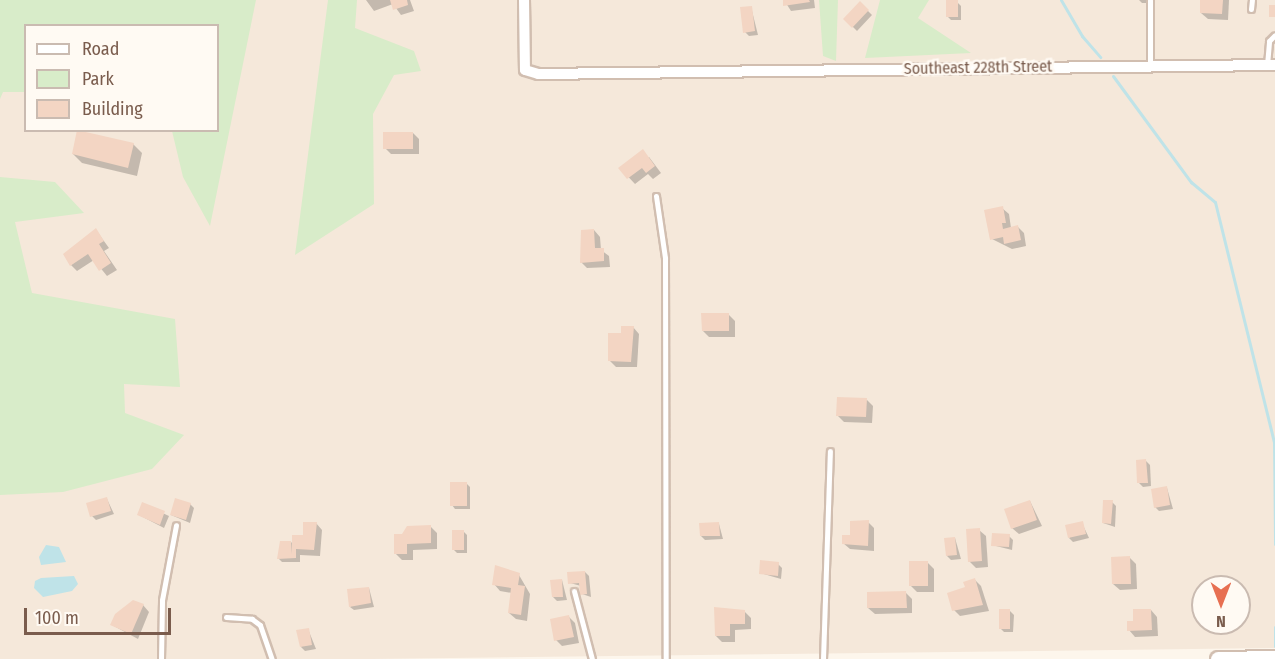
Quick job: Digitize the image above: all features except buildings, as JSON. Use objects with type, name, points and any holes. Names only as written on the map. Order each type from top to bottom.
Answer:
[{"type":"street","name":"Southeast 228th Street","points":[[524,0],[525,70],[550,75],[681,75],[760,70],[1271,65]]},
{"type":"street","points":[[1218,659],[1275,658]]},
{"type":"lane","points":[[1150,0],[1150,66]]},
{"type":"lane","points":[[1251,9],[1252,0]]},
{"type":"lane","points":[[1271,65],[1269,41],[1275,35]]},
{"type":"lane","points":[[656,196],[665,258],[666,659]]},
{"type":"lane","points":[[823,659],[830,452]]},
{"type":"lane","points":[[161,659],[162,600],[176,525]]},
{"type":"lane","points":[[574,591],[592,659]]},
{"type":"lane","points":[[226,617],[252,619],[261,625],[272,659]]},
{"type":"shaded area","points":[[191,0],[1275,0],[1275,648],[373,659],[0,659],[0,51],[24,52],[24,132],[219,132],[219,24],[216,24]]},
{"type":"green space","points":[[0,0],[256,0],[210,226],[183,177],[172,132],[219,132],[219,24],[24,24],[24,92],[3,92],[0,99]]},
{"type":"green space","points":[[328,0],[357,0],[355,28],[414,51],[421,71],[394,75],[373,114],[374,204],[295,255]]},
{"type":"green space","points":[[819,0],[838,0],[836,61],[823,56]]},
{"type":"green space","points":[[880,0],[929,0],[918,18],[971,53],[865,58]]},
{"type":"green space","points":[[0,177],[55,182],[84,213],[15,222],[32,293],[175,319],[180,387],[124,384],[125,413],[184,435],[152,469],[63,492],[0,495]]},
{"type":"water","points":[[46,545],[59,547],[66,562],[41,565],[39,557]]},
{"type":"water","points":[[74,576],[78,584],[72,591],[43,597],[34,588],[35,581],[41,578]]},
{"type":"waterway","points":[[1061,0],[1082,36],[1100,57]]},
{"type":"waterway","points":[[1113,76],[1191,182],[1215,202],[1274,442],[1275,544]]},
{"type":"waterway","points":[[1275,627],[1275,646]]}]
